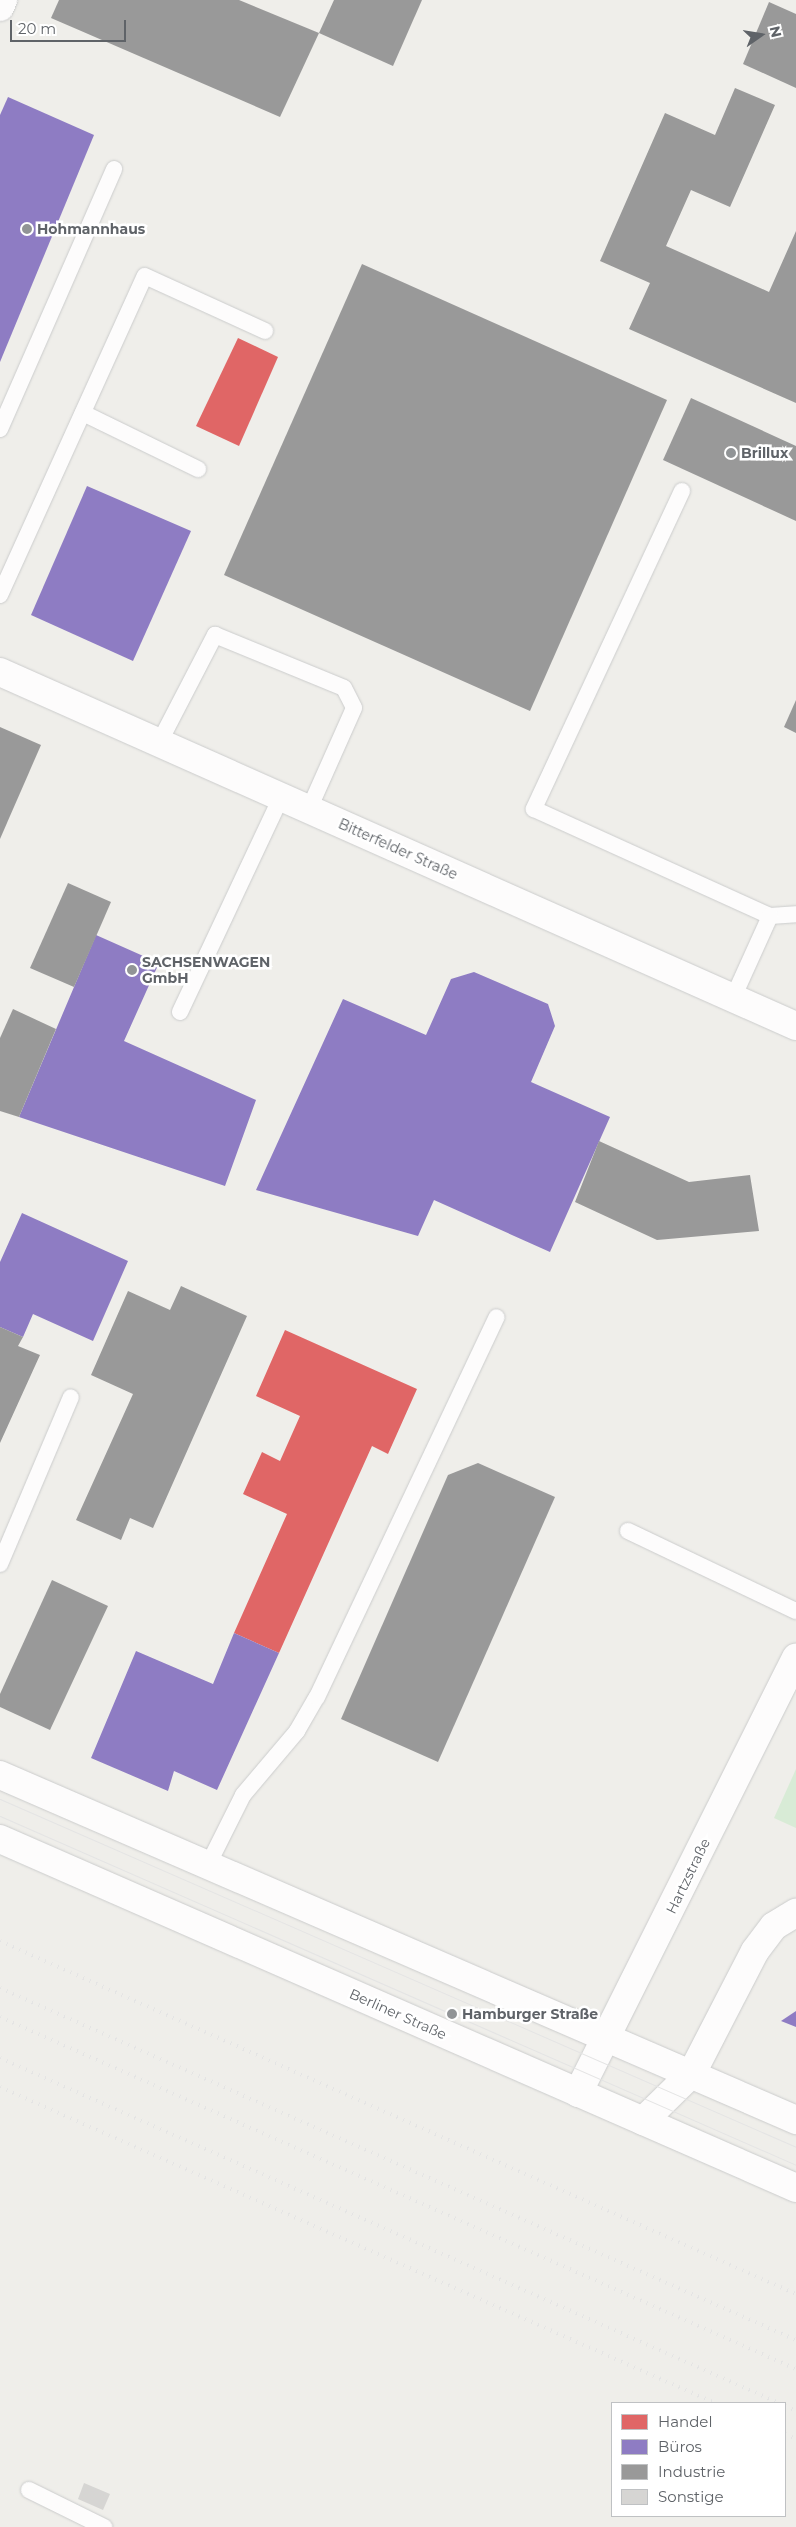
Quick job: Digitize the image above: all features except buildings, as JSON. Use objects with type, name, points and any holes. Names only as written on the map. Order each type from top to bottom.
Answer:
[{"type":"main road","points":[[0,7],[3,0]]},
{"type":"main road","name":"Bitterfelder Straße","points":[[0,672],[796,1026]]},
{"type":"main road","name":"Hartzstraße","points":[[578,2093],[607,2039],[796,1658]]},
{"type":"main road","points":[[0,1775],[607,2039],[692,2073],[796,2120]]},
{"type":"main road","name":"Berliner Straße","points":[[0,1839],[796,2188]]},
{"type":"main road","points":[[643,2121],[692,2073],[755,1951],[774,1926],[796,1913]]},
{"type":"lane","points":[[0,429],[114,169]]},
{"type":"lane","points":[[0,595],[145,276],[265,331]]},
{"type":"lane","points":[[83,413],[198,469]]},
{"type":"lane","points":[[682,491],[534,809],[770,916],[796,914]]},
{"type":"lane","points":[[159,742],[215,635],[344,688],[354,708],[309,809]]},
{"type":"lane","points":[[180,1012],[281,797]]},
{"type":"lane","points":[[734,998],[770,916]]},
{"type":"lane","points":[[208,1865],[243,1795],[298,1731],[317,1697],[497,1317]]},
{"type":"lane","points":[[0,1564],[70,1397]]},
{"type":"lane","points":[[628,1531],[796,1611]]},
{"type":"lane","points":[[29,2490],[104,2527]]},
{"type":"green space","points":[[796,1769],[796,1828],[774,1818]]},
{"type":"tram line","points":[[0,1799],[796,2147]]},
{"type":"tram line","points":[[0,1816],[796,2165]]},
{"type":"railway","points":[[0,1941],[796,2294]]},
{"type":"railway","points":[[0,1988],[796,2340]]},
{"type":"railway","points":[[0,2017],[796,2369]]},
{"type":"railway","points":[[0,2058],[777,2402]]},
{"type":"railway","points":[[0,2087],[713,2402]]},
{"type":"railway","points":[[786,2406],[796,2411]]},
{"type":"railway","points":[[786,2434],[796,2439]]},
{"type":"place","name":"Hohmannhaus","points":[[27,229]]},
{"type":"place","name":"Brillux","points":[[731,453]]},
{"type":"place","name":"SACHSENWAGEN GmbH","points":[[132,970]]},
{"type":"place","name":"Hamburger Straße","points":[[452,2014]]}]
